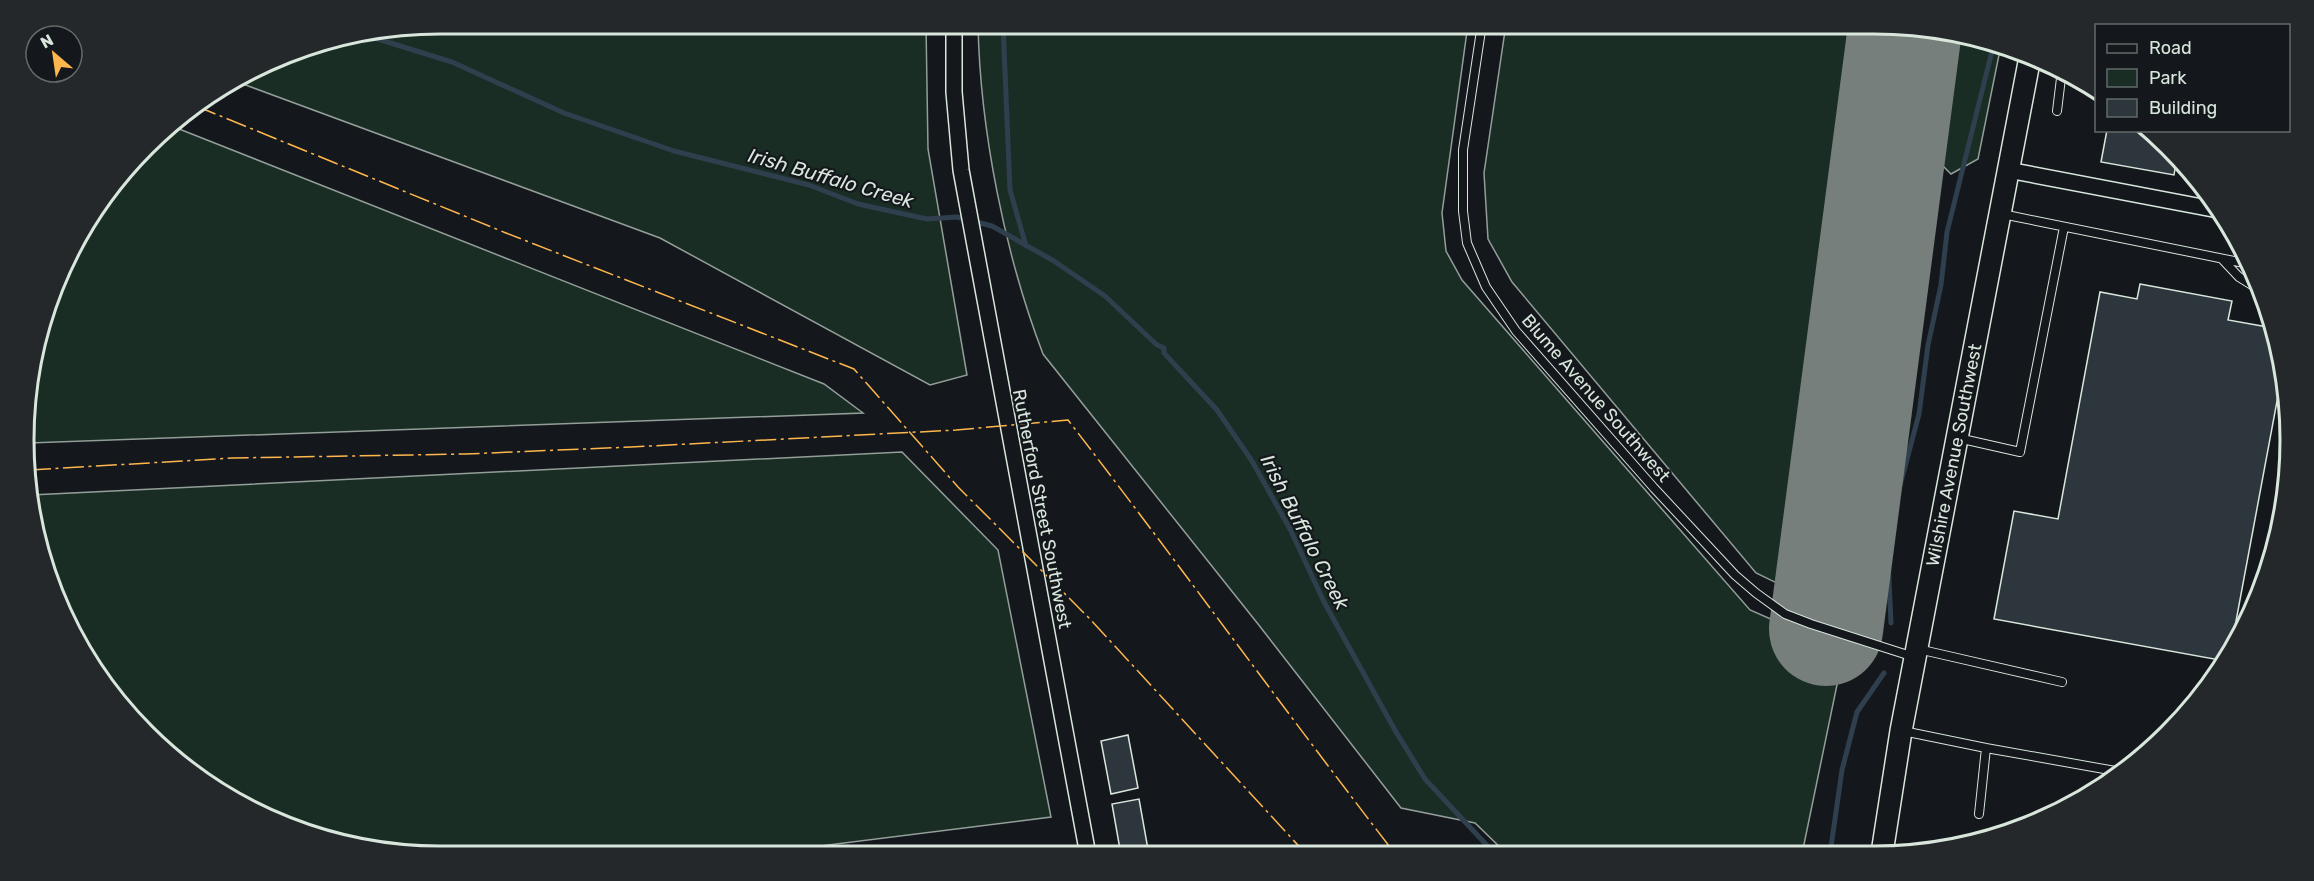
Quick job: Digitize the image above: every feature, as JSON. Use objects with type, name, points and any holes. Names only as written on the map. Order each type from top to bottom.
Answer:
[{"type":"street","name":"Rutherford Street Southwest","points":[[954,34],[954,92],[961,170],[980,284],[1086,846]]},
{"type":"street","name":"Wilshire Avenue Southwest","points":[[1883,846],[1901,730],[2028,65]]},
{"type":"street","points":[[2008,170],[2205,207]]},
{"type":"lane","name":"Blume Avenue Southwest","points":[[1480,34],[1463,150],[1463,211],[1467,243],[1486,287],[1516,331],[1654,488],[1735,575],[1785,614],[1810,624],[1916,653],[2062,682]]},
{"type":"lane","points":[[2057,111],[2061,80]]},
{"type":"lane","points":[[2000,214],[2238,262]]},
{"type":"lane","points":[[1957,438],[2020,452],[2064,227]]},
{"type":"lane","points":[[2221,258],[2239,277],[2248,282]]},
{"type":"lane","points":[[1901,730],[2111,770]]},
{"type":"lane","points":[[1979,814],[1986,748]]},
{"type":"green space","points":[[926,34],[928,149],[967,375],[930,385],[660,238],[245,85],[285,65],[335,48],[414,35]]},
{"type":"green space","points":[[978,34],[1467,34],[1442,213],[1446,251],[1462,280],[1750,610],[1844,651],[1804,846],[1499,846],[1475,823],[1401,808],[1043,354],[1029,316],[1006,234],[989,149]]},
{"type":"green space","points":[[1505,34],[1874,34],[1806,597],[1756,573],[1512,282],[1488,239],[1484,173]]},
{"type":"green space","points":[[1936,39],[1999,54],[1978,159],[1951,174],[1935,158],[1921,134]]},
{"type":"green space","points":[[180,129],[824,384],[863,413],[34,443],[34,440],[38,388],[48,335],[76,261],[118,193],[153,153]]},
{"type":"green space","points":[[902,452],[998,550],[1051,817],[820,846],[414,846],[335,833],[285,816],[237,792],[193,763],[153,728],[135,708],[118,688],[89,644],[65,596],[48,546],[38,495]]},
{"type":"building","points":[[2107,132],[2137,132],[2175,169],[2174,175],[2101,162]]},
{"type":"building","points":[[2140,284],[2232,301],[2228,320],[2263,326],[2272,361],[2277,399],[2235,625],[2215,659],[1994,619],[2014,511],[2058,519],[2100,292],[2137,299]]},
{"type":"building","points":[[1128,735],[1138,788],[1111,794],[1101,741]]},
{"type":"building","points":[[1139,799],[1147,846],[1119,846],[1112,804]]},
{"type":"waterway","points":[[1003,34],[1010,190],[1026,246]]},
{"type":"waterway","name":"Irish Buffalo Creek","points":[[379,39],[452,62],[564,113],[674,151],[809,185],[858,204],[927,219],[957,217],[992,226],[1054,261],[1105,296],[1157,345],[1164,348],[1164,353],[1217,410],[1252,461],[1291,531],[1324,602],[1396,732],[1425,779],[1488,846]]},
{"type":"waterway","points":[[1891,623],[1888,558],[1895,504],[1919,414],[1928,345],[1941,285],[1947,232],[1992,52]]},
{"type":"waterway","points":[[1831,846],[1842,770],[1857,712],[1884,673]]},
{"type":"runway","points":[[1826,629],[1904,35]]},
{"type":"power","points":[[205,110],[506,233],[854,369],[958,487],[1089,618],[1299,846]]},
{"type":"power","points":[[35,470],[232,458],[465,454],[631,447],[956,430],[1068,420],[1389,846]]}]
